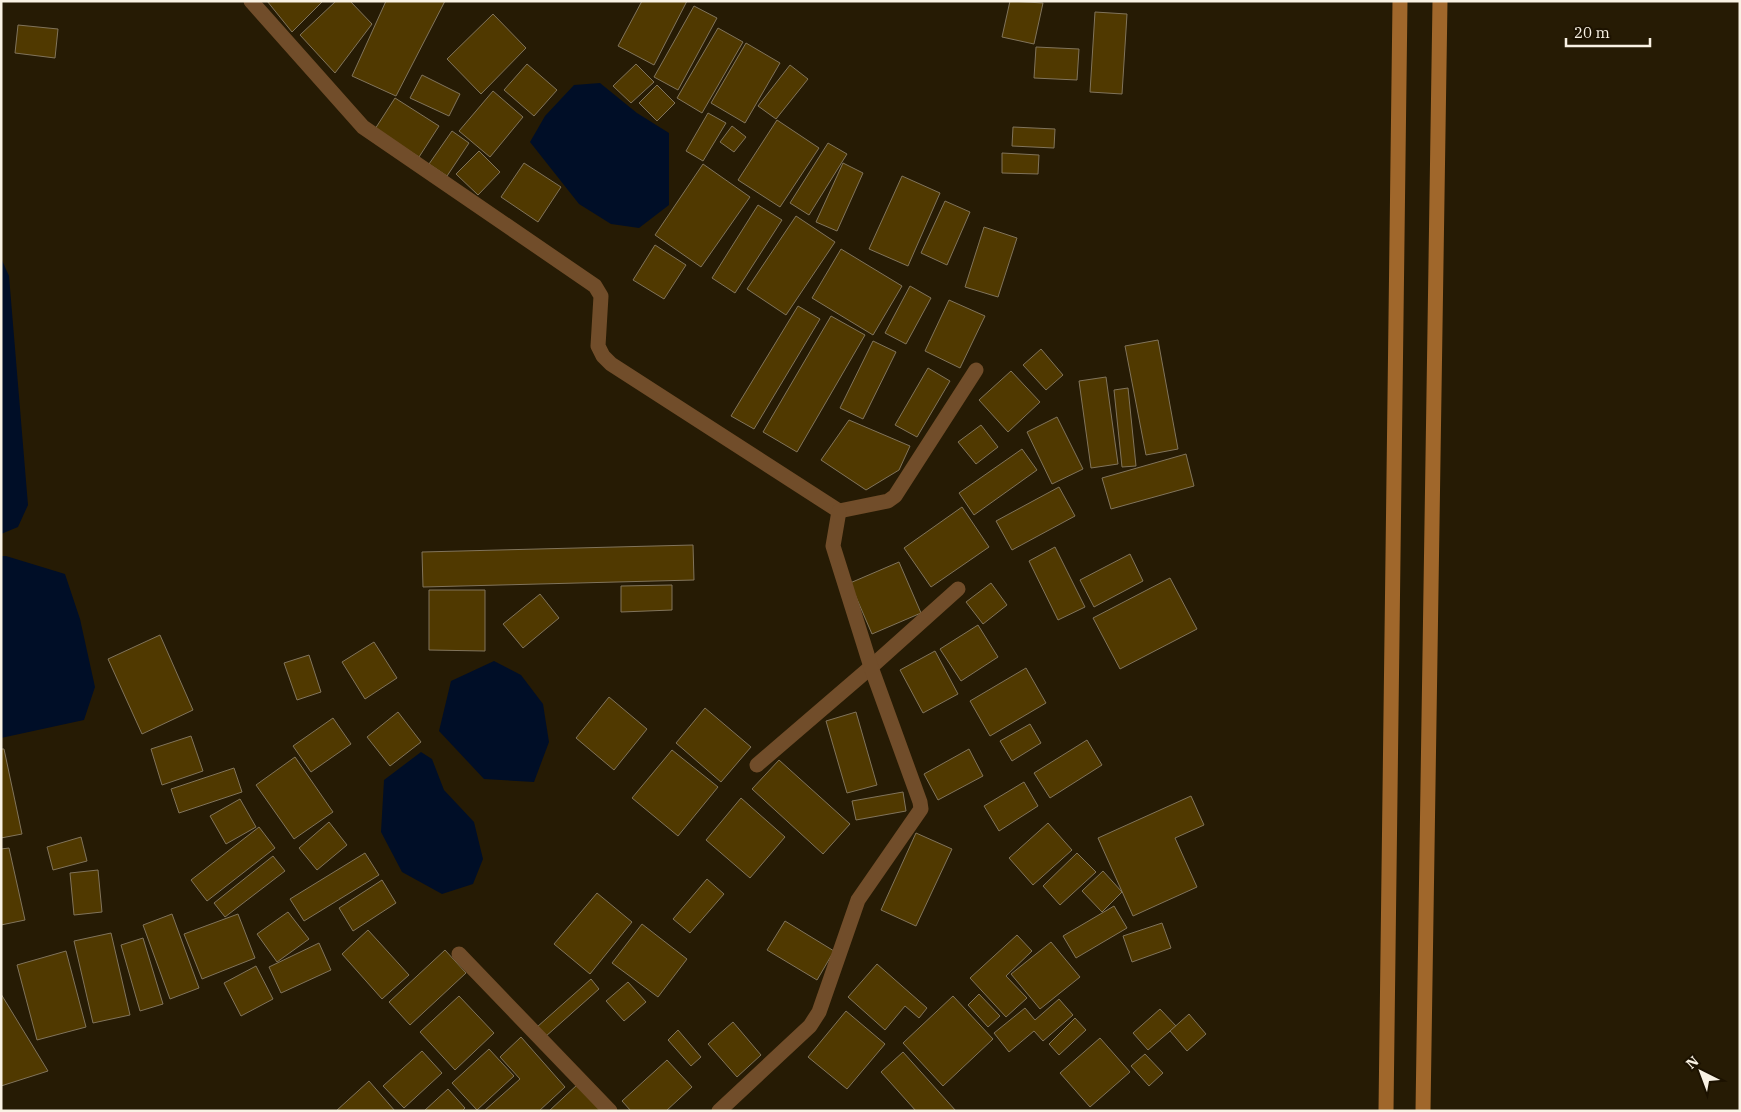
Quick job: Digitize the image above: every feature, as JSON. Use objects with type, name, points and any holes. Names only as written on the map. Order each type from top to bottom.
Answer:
[{"type":"main road","points":[[1386,1111],[1400,1]]},
{"type":"main road","points":[[1423,1111],[1440,1]]},
{"type":"street","points":[[251,1],[362,127],[595,286],[601,296],[598,346],[603,356],[611,364],[839,511],[888,501],[895,496],[976,370]]},
{"type":"street","points":[[719,1111],[810,1026],[819,1012],[858,900],[921,809],[833,546],[839,511]]},
{"type":"street","points":[[757,765],[872,667],[958,589]]},
{"type":"street","points":[[459,954],[610,1111]]},
{"type":"water","points":[[600,83],[637,113],[669,133],[669,205],[639,228],[611,224],[579,204],[530,142],[545,116],[574,85]]},
{"type":"water","points":[[1,258],[9,276],[28,505],[18,527],[1,534]]},
{"type":"water","points":[[1,556],[65,574],[80,619],[95,687],[84,720],[1,738]]},
{"type":"water","points":[[494,661],[521,675],[543,704],[549,742],[534,782],[484,779],[439,731],[451,681]]},
{"type":"water","points":[[421,752],[432,759],[444,790],[474,822],[483,859],[473,884],[442,894],[402,872],[381,832],[384,780]]},
{"type":"building","points":[[267,1],[323,1],[292,32]]},
{"type":"building","points":[[336,1],[350,1],[372,24],[335,73],[300,35]]},
{"type":"building","points":[[386,1],[445,1],[396,96],[352,76]]},
{"type":"building","points":[[642,1],[687,1],[654,65],[618,46]]},
{"type":"building","points":[[1010,1],[1043,3],[1034,44],[1002,37]]},
{"type":"building","points":[[694,6],[717,18],[678,90],[654,77]]},
{"type":"building","points":[[1095,12],[1127,14],[1122,94],[1090,92]]},
{"type":"building","points":[[493,14],[526,48],[481,94],[447,59]]},
{"type":"building","points":[[18,25],[58,29],[55,58],[15,53]]},
{"type":"building","points":[[718,28],[743,42],[702,113],[677,98]]},
{"type":"building","points":[[746,43],[780,63],[745,123],[711,103]]},
{"type":"building","points":[[1036,47],[1079,49],[1077,80],[1034,78]]},
{"type":"building","points":[[527,64],[557,90],[534,116],[504,90]]},
{"type":"building","points":[[636,64],[654,82],[631,103],[613,86]]},
{"type":"building","points":[[790,65],[808,79],[776,119],[758,106]]},
{"type":"building","points":[[422,75],[460,94],[449,116],[410,98]]},
{"type":"building","points":[[657,85],[675,103],[657,121],[639,103]]},
{"type":"building","points":[[493,91],[523,117],[490,157],[459,131]]},
{"type":"building","points":[[395,98],[439,126],[419,157],[375,129]]},
{"type":"building","points":[[708,113],[726,123],[703,161],[686,151]]},
{"type":"building","points":[[777,120],[819,148],[780,207],[738,180]]},
{"type":"building","points":[[732,126],[746,137],[734,152],[720,142]]},
{"type":"building","points":[[1013,127],[1055,129],[1054,148],[1012,146]]},
{"type":"building","points":[[452,131],[469,143],[447,176],[429,164]]},
{"type":"building","points":[[828,143],[847,154],[809,215],[790,203]]},
{"type":"building","points":[[479,151],[500,172],[478,195],[456,174]]},
{"type":"building","points":[[1002,153],[1039,155],[1038,174],[1002,173]]},
{"type":"building","points":[[524,163],[561,187],[538,222],[501,197]]},
{"type":"building","points":[[843,163],[863,173],[837,231],[816,222]]},
{"type":"building","points":[[703,164],[750,197],[701,267],[655,235]]},
{"type":"building","points":[[902,176],[940,193],[908,266],[869,249]]},
{"type":"building","points":[[945,201],[970,212],[947,265],[921,253]]},
{"type":"building","points":[[758,205],[782,220],[735,293],[712,278]]},
{"type":"building","points":[[796,216],[835,242],[786,315],[747,289]]},
{"type":"building","points":[[984,227],[1017,238],[998,297],[965,287]]},
{"type":"building","points":[[655,245],[686,265],[664,299],[633,280]]},
{"type":"building","points":[[841,249],[902,286],[873,335],[812,298]]},
{"type":"building","points":[[910,286],[931,298],[906,344],[885,333]]},
{"type":"building","points":[[949,300],[985,316],[960,368],[925,351]]},
{"type":"building","points":[[798,306],[820,319],[754,429],[731,416]]},
{"type":"building","points":[[831,316],[865,335],[797,452],[763,432]]},
{"type":"building","points":[[1158,340],[1178,449],[1146,455],[1125,346]]},
{"type":"building","points":[[873,341],[896,352],[863,419],[840,408]]},
{"type":"building","points":[[1041,349],[1063,375],[1046,390],[1023,365]]},
{"type":"building","points":[[928,368],[950,381],[917,437],[895,425]]},
{"type":"building","points":[[1011,371],[1040,402],[1008,432],[979,400]]},
{"type":"building","points":[[1106,377],[1118,464],[1091,468],[1079,381]]},
{"type":"building","points":[[1128,388],[1136,466],[1122,467],[1114,390]]},
{"type":"building","points":[[1057,417],[1083,469],[1052,484],[1027,432]]},
{"type":"building","points":[[849,420],[910,446],[899,470],[866,490],[821,460]]},
{"type":"building","points":[[981,425],[998,447],[976,464],[958,442]]},
{"type":"building","points":[[1022,449],[1037,470],[974,515],[959,493]]},
{"type":"building","points":[[1186,454],[1194,486],[1111,509],[1102,478]]},
{"type":"building","points":[[1059,487],[1075,516],[1012,550],[996,521]]},
{"type":"building","points":[[962,507],[989,547],[931,587],[904,548]]},
{"type":"building","points":[[693,545],[694,580],[423,587],[422,552]]},
{"type":"building","points":[[1055,547],[1085,607],[1058,620],[1029,561]]},
{"type":"building","points":[[1130,554],[1143,581],[1094,607],[1080,580]]},
{"type":"building","points":[[899,562],[921,613],[872,634],[850,583]]},
{"type":"building","points":[[1170,578],[1197,629],[1120,669],[1093,618]]},
{"type":"building","points":[[991,583],[1007,605],[983,624],[966,602]]},
{"type":"building","points":[[672,585],[672,610],[621,612],[621,586]]},
{"type":"building","points":[[429,590],[485,590],[485,651],[429,650]]},
{"type":"building","points":[[540,594],[559,618],[523,648],[503,624]]},
{"type":"building","points":[[978,625],[998,657],[961,681],[940,649]]},
{"type":"building","points":[[160,635],[193,710],[142,734],[108,659]]},
{"type":"building","points":[[374,642],[397,678],[365,699],[342,662]]},
{"type":"building","points":[[935,651],[958,694],[923,713],[900,670]]},
{"type":"building","points":[[309,655],[321,692],[297,700],[284,663]]},
{"type":"building","points":[[1026,668],[1046,703],[990,736],[970,701]]},
{"type":"building","points":[[609,697],[647,729],[614,770],[576,738]]},
{"type":"building","points":[[705,708],[751,747],[721,782],[676,743]]},
{"type":"building","points":[[398,712],[421,742],[390,766],[367,737]]},
{"type":"building","points":[[856,712],[877,785],[847,793],[826,721]]},
{"type":"building","points":[[333,718],[351,744],[311,772],[293,746]]},
{"type":"building","points":[[1030,724],[1041,743],[1012,761],[1000,741]]},
{"type":"building","points":[[191,736],[203,771],[162,785],[151,749]]},
{"type":"building","points":[[1087,740],[1102,765],[1050,798],[1034,773]]},
{"type":"building","points":[[1,749],[4,749],[22,834],[1,838]]},
{"type":"building","points":[[969,749],[983,776],[938,800],[924,774]]},
{"type":"building","points":[[672,750],[718,787],[678,836],[632,798]]},
{"type":"building","points":[[295,757],[333,812],[294,839],[256,785]]},
{"type":"building","points":[[779,760],[850,824],[823,854],[752,789]]},
{"type":"building","points":[[234,768],[242,792],[179,813],[171,789]]},
{"type":"building","points":[[1024,782],[1038,806],[999,831],[984,806]]},
{"type":"building","points":[[903,792],[906,811],[856,820],[852,801]]},
{"type":"building","points":[[1191,796],[1204,825],[1175,838],[1197,887],[1133,916],[1098,838]]},
{"type":"building","points":[[741,798],[785,837],[750,878],[706,840]]},
{"type":"building","points":[[240,799],[256,827],[226,844],[210,816]]},
{"type":"building","points":[[329,822],[347,845],[317,870],[299,848]]},
{"type":"building","points":[[1048,823],[1072,850],[1033,885],[1009,858]]},
{"type":"building","points":[[259,827],[275,848],[207,901],[191,880]]},
{"type":"building","points":[[916,833],[952,849],[916,926],[881,910]]},
{"type":"building","points":[[81,837],[87,861],[53,870],[47,847]]},
{"type":"building","points":[[9,848],[25,920],[1,925],[1,849]]},
{"type":"building","points":[[365,853],[379,875],[304,921],[290,899]]},
{"type":"building","points":[[1077,853],[1096,872],[1060,905],[1043,886]]},
{"type":"building","points":[[273,856],[285,871],[225,917],[214,903]]},
{"type":"building","points":[[98,870],[102,912],[74,915],[70,873]]},
{"type":"building","points":[[1103,871],[1122,892],[1102,912],[1082,891]]},
{"type":"building","points":[[707,879],[724,894],[690,933],[673,919]]},
{"type":"building","points":[[382,880],[396,903],[353,931],[339,908]]},
{"type":"building","points":[[597,893],[632,922],[590,974],[554,944]]},
{"type":"building","points":[[1114,906],[1127,928],[1076,958],[1063,936]]},
{"type":"building","points":[[288,912],[309,939],[277,962],[257,934]]},
{"type":"building","points":[[172,914],[199,988],[170,999],[143,925]]},
{"type":"building","points":[[238,914],[255,958],[202,979],[184,934]]},
{"type":"building","points":[[785,921],[834,951],[817,980],[767,950]]},
{"type":"building","points":[[1162,923],[1171,948],[1132,962],[1123,936]]},
{"type":"building","points":[[642,924],[687,959],[658,997],[612,963]]},
{"type":"building","points":[[368,930],[409,975],[382,999],[342,954]]},
{"type":"building","points":[[111,933],[130,1015],[93,1023],[74,941]]},
{"type":"building","points":[[1017,935],[1032,951],[1006,976],[1027,998],[1006,1017],[970,978]]},
{"type":"building","points":[[143,938],[163,1004],[140,1011],[121,945]]},
{"type":"building","points":[[1051,942],[1080,977],[1040,1009],[1011,974]]},
{"type":"building","points":[[319,943],[331,970],[281,993],[269,967]]},
{"type":"building","points":[[445,950],[466,973],[410,1025],[389,1002]]},
{"type":"building","points":[[66,951],[86,1027],[37,1040],[17,965]]},
{"type":"building","points":[[877,964],[927,1008],[919,1018],[905,1006],[885,1030],[848,997]]},
{"type":"building","points":[[256,966],[273,999],[241,1016],[224,983]]},
{"type":"building","points":[[591,979],[599,989],[545,1037],[537,1027]]},
{"type":"building","points":[[628,982],[646,1002],[624,1021],[606,1001]]},
{"type":"building","points":[[1,994],[48,1071],[1,1086]]},
{"type":"building","points":[[979,994],[1000,1016],[988,1027],[968,1005]]},
{"type":"building","points":[[459,996],[494,1033],[455,1070],[420,1032]]},
{"type":"building","points":[[953,996],[993,1039],[943,1086],[903,1043]]},
{"type":"building","points":[[1059,999],[1073,1015],[1043,1041],[1034,1031],[1009,1052],[994,1033],[1025,1008],[1035,1020]]},
{"type":"building","points":[[1160,1009],[1176,1026],[1148,1050],[1133,1033]]},
{"type":"building","points":[[846,1011],[885,1044],[847,1089],[808,1057]]},
{"type":"building","points":[[1189,1014],[1206,1034],[1187,1051],[1170,1031]]},
{"type":"building","points":[[1075,1018],[1086,1030],[1059,1055],[1049,1044]]},
{"type":"building","points":[[733,1022],[761,1055],[737,1077],[708,1044]]},
{"type":"building","points":[[678,1030],[701,1057],[691,1066],[668,1040]]},
{"type":"building","points":[[521,1037],[565,1087],[539,1111],[484,1111],[520,1079],[500,1057]]},
{"type":"building","points":[[1100,1038],[1130,1072],[1090,1107],[1060,1073]]},
{"type":"building","points":[[489,1049],[514,1076],[477,1110],[452,1083]]},
{"type":"building","points":[[422,1051],[442,1073],[404,1108],[383,1086]]},
{"type":"building","points":[[903,1052],[956,1111],[916,1111],[881,1072]]},
{"type":"building","points":[[1145,1054],[1163,1073],[1149,1086],[1131,1066]]},
{"type":"building","points":[[667,1060],[692,1087],[666,1111],[631,1111],[622,1101]]},
{"type":"building","points":[[369,1081],[395,1111],[336,1111]]},
{"type":"building","points":[[578,1084],[603,1111],[549,1111]]},
{"type":"building","points":[[448,1089],[465,1108],[462,1111],[424,1111]]}]
